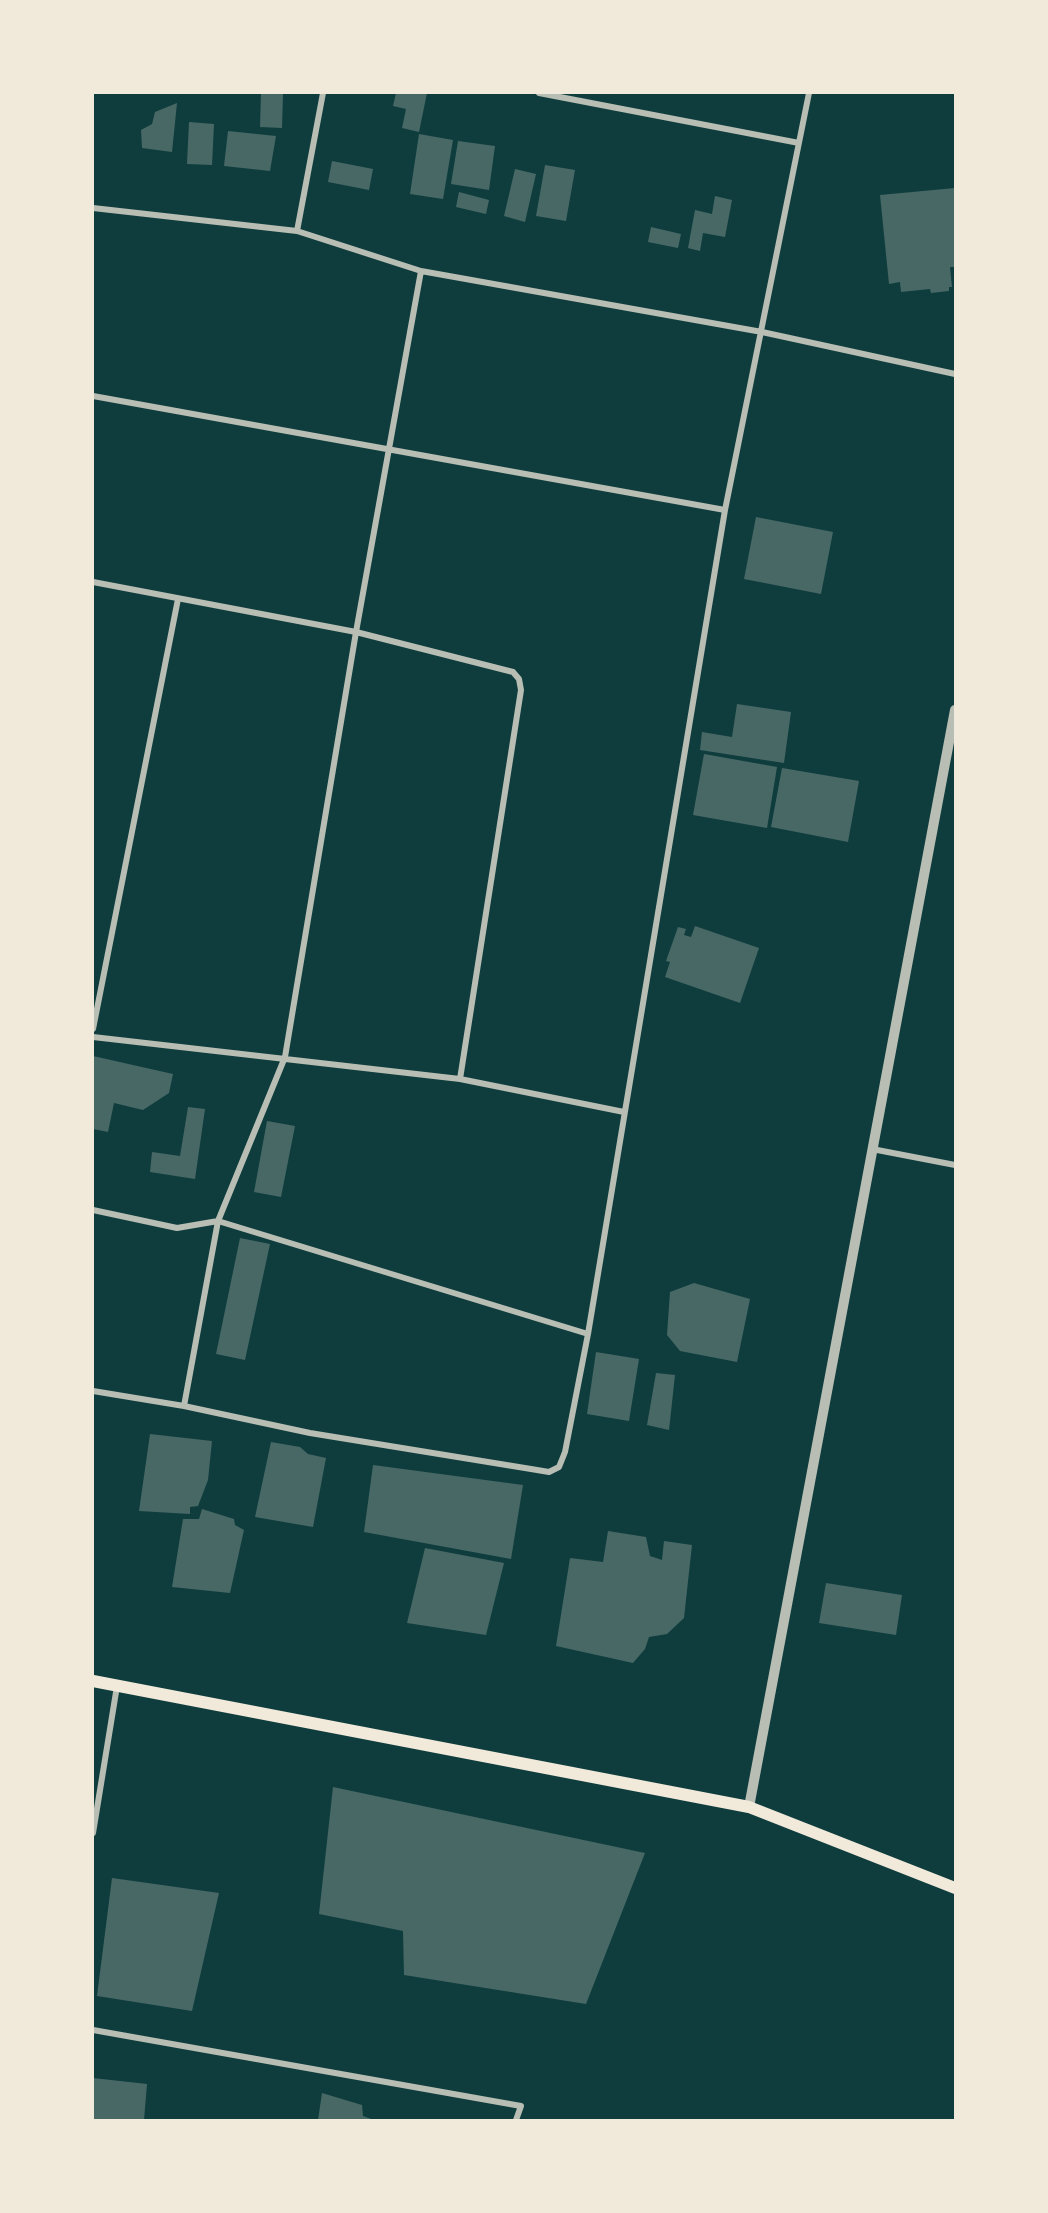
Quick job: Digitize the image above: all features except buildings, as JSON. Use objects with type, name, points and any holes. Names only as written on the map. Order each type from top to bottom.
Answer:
[{"type":"main road","points":[[93,1681],[749,1807],[955,1888]]},
{"type":"street","points":[[297,231],[323,93]]},
{"type":"street","points":[[539,93],[799,143]]},
{"type":"street","points":[[93,1391],[184,1406],[310,1433],[549,1472],[559,1467],[565,1452],[588,1334],[725,510],[808,93]]},
{"type":"street","points":[[93,208],[297,231],[421,271],[762,332],[955,374]]},
{"type":"street","points":[[184,1406],[218,1221],[285,1058],[356,632],[421,271]]},
{"type":"street","points":[[93,396],[390,452],[725,510]]},
{"type":"street","points":[[93,582],[356,632],[513,672],[519,679],[521,690],[460,1078]]},
{"type":"street","points":[[93,1029],[178,599]]},
{"type":"street","points":[[749,1807],[955,710]]},
{"type":"street","points":[[93,1037],[460,1078],[624,1112]]},
{"type":"street","points":[[872,1149],[955,1165]]},
{"type":"street","points":[[93,1210],[177,1228],[218,1221],[588,1334]]},
{"type":"street","points":[[93,1833],[117,1686]]},
{"type":"street","points":[[93,2030],[521,2106],[516,2120]]}]
